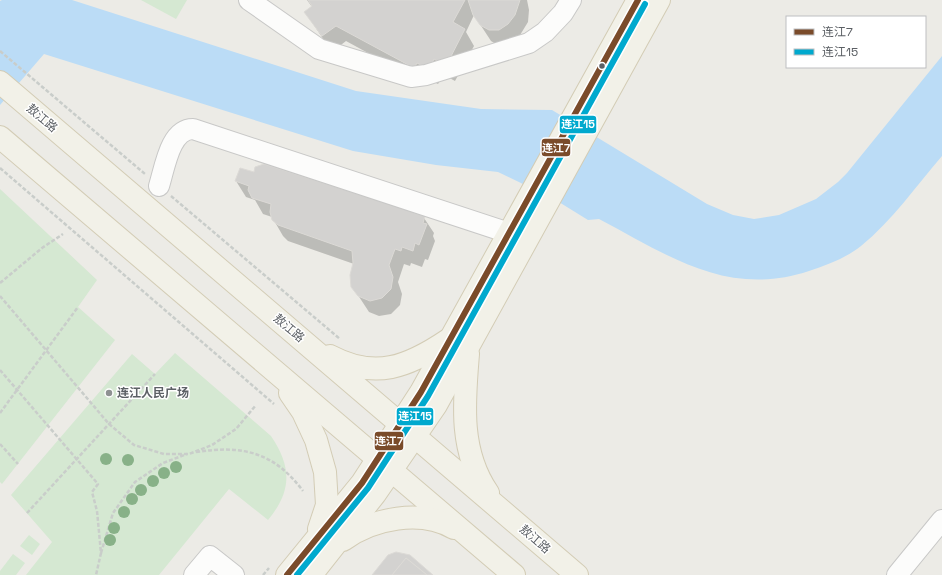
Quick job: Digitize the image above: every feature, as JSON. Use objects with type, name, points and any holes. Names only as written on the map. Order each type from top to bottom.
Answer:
[{"type":"main road","points":[[499,508],[479,480],[470,460],[467,443],[465,387],[460,341],[580,123],[638,0]]},
{"type":"main road","points":[[580,123],[659,0]]},
{"type":"main road","name":"敖江路","points":[[0,82],[577,575]]},
{"type":"main road","points":[[0,137],[514,575]]},
{"type":"main road","points":[[310,575],[322,545],[362,483],[385,464],[408,430],[436,405],[460,341],[509,233],[540,196]]},
{"type":"main road","points":[[293,331],[324,353],[343,363],[376,370],[395,367],[460,341]]},
{"type":"main road","points":[[263,361],[286,387],[303,412],[316,440],[325,472],[327,505],[322,545]]},
{"type":"main road","points":[[288,575],[322,545],[375,523],[397,519],[420,518],[448,525],[470,537]]},
{"type":"street","points":[[249,0],[319,49],[411,77],[426,75],[529,43],[545,32],[563,13],[571,0]]},
{"type":"street","points":[[159,186],[176,138],[185,129],[193,129],[509,233]]},
{"type":"street","points":[[897,575],[942,520]]},
{"type":"street","points":[[194,575],[210,556],[234,575]]},
{"type":"path","points":[[0,51],[346,344]]},
{"type":"path","points":[[0,168],[280,409]]},
{"type":"path","points":[[0,283],[42,248],[63,234]]},
{"type":"path","points":[[0,296],[109,424],[134,445],[164,454],[189,454],[222,448],[264,455],[291,474],[303,491]]},
{"type":"path","points":[[0,413],[78,307]]},
{"type":"path","points":[[0,370],[98,484],[92,492],[97,511],[101,553]]},
{"type":"path","points":[[27,514],[155,374]]},
{"type":"path","points":[[96,575],[113,514],[135,482],[163,463],[212,445],[236,429],[256,406]]},
{"type":"path","points":[[0,444],[18,464]]},
{"type":"green space","points":[[141,0],[187,0],[176,19]]},
{"type":"green space","points":[[0,189],[97,280],[78,307],[115,340],[2,484],[0,482]]},
{"type":"green space","points":[[175,353],[271,436],[283,458],[286,469],[285,489],[282,499],[276,509],[268,520],[229,489],[159,575],[26,575],[52,542],[11,495],[132,354],[155,374]]},
{"type":"green space","points":[[29,535],[40,544],[32,555],[20,546]]},
{"type":"green space","points":[[13,554],[25,563],[16,575],[0,575],[0,571]]},
{"type":"water","points":[[72,0],[356,91],[481,109],[552,110],[707,204],[733,215],[754,219],[779,215],[816,199],[838,182],[847,173],[942,56],[942,156],[883,226],[861,246],[849,254],[816,269],[780,278],[752,279],[725,276],[700,269],[675,259],[599,219],[588,220],[554,199],[498,172],[436,165],[353,151],[44,54],[0,105],[0,1]]},
{"type":"building","points":[[308,0],[465,0],[453,22],[465,29],[446,66],[434,59],[429,69],[417,63],[414,68],[336,26],[322,36],[304,12],[312,6]]},
{"type":"building","points":[[468,0],[520,0],[515,15],[508,24],[499,30],[489,30],[480,25],[473,15]]},
{"type":"building","points":[[264,164],[395,206],[397,199],[417,205],[414,213],[425,216],[423,223],[427,224],[419,245],[415,243],[413,251],[402,247],[401,251],[395,249],[389,265],[393,277],[391,289],[382,298],[370,301],[358,296],[351,287],[350,275],[353,263],[352,251],[278,225],[272,220],[270,212],[271,204],[252,198],[248,190],[249,186],[235,181],[240,168],[254,172],[255,167]]},
{"type":"building","points":[[396,552],[410,555],[433,575],[427,575],[406,558],[392,575],[372,575],[388,555]]},
{"type":"building","points":[[406,558],[427,575],[392,575]]},
{"type":"transit line","name":"连江7","points":[[287,575],[362,483],[421,392],[638,0]]},
{"type":"transit line","name":"连江15","points":[[297,575],[368,488],[428,396],[645,4]]},
{"type":"place","name":"连江人民广场","points":[[109,393]]}]
